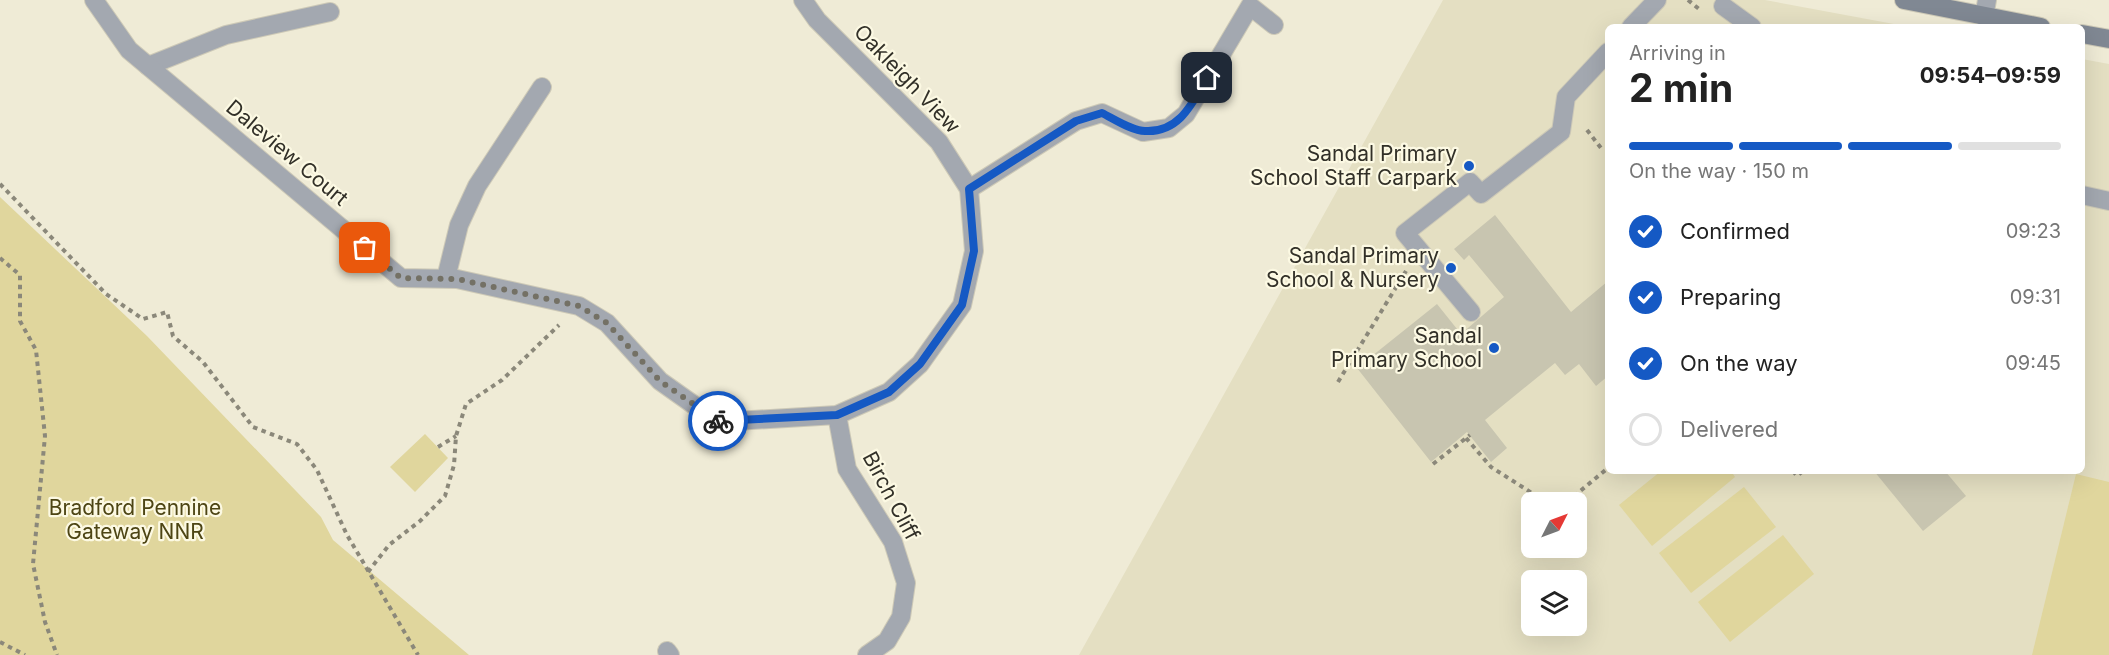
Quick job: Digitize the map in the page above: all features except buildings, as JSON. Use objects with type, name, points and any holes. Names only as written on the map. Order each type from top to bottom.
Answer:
[{"type":"street","name":"Daleview Court","points":[[94,0],[129,50],[401,278],[446,278]]},
{"type":"street","name":"Oakleigh View","points":[[446,278],[579,306],[607,323],[660,381],[718,422],[837,415],[889,392],[920,364],[962,305],[974,251],[969,189],[939,142],[817,20],[803,0]]},
{"type":"street","points":[[1634,24],[1657,0]]},
{"type":"street","points":[[1904,0],[1985,9],[2032,24]]},
{"type":"street","points":[[969,189],[1076,121],[1102,113],[1143,132],[1169,128],[1186,114],[1250,6],[1274,25]]},
{"type":"street","points":[[1723,6],[1748,24]]},
{"type":"street","points":[[148,66],[226,35],[330,12]]},
{"type":"street","points":[[2085,35],[2109,39]]},
{"type":"street","points":[[1471,312],[1405,233],[1470,182],[1481,194],[1561,132],[1566,97],[1605,55]]},
{"type":"street","points":[[446,278],[459,225],[477,186],[543,87]]},
{"type":"street","points":[[2085,196],[2109,201]]},
{"type":"street","name":"Birch Cliff","points":[[837,415],[847,469],[893,542],[906,583],[901,617],[887,641],[867,655]]},
{"type":"path","points":[[1587,122],[1587,131],[1601,148]]},
{"type":"path","points":[[0,184],[105,294],[144,319],[167,312],[173,336],[203,362],[253,427],[297,444],[317,470],[368,572],[418,655]]},
{"type":"path","points":[[1338,382],[1419,249]]},
{"type":"path","points":[[0,258],[20,275],[20,321],[36,350],[45,436],[33,564],[45,622],[57,655]]},
{"type":"path","points":[[368,572],[388,545],[420,521],[445,496],[454,465],[456,436],[466,404],[502,380],[579,306]]},
{"type":"path","points":[[438,447],[456,436]]},
{"type":"path","points":[[1433,464],[1468,436],[1491,467],[1530,492]]},
{"type":"path","points":[[1579,492],[1605,470]]},
{"type":"path","points":[[0,642],[26,655]]},
{"type":"shaded area","name":"Sandal Primary School & Nursery","points":[[1443,0],[1765,0],[1894,24],[1605,24],[1605,474],[2085,474],[2085,60],[2109,64],[2109,655],[1079,655]]},
{"type":"green space","name":"Bradford Pennine Gateway NNR","points":[[0,197],[147,336],[321,517],[333,540],[469,655],[0,655]]},
{"type":"green space","points":[[425,434],[448,458],[415,492],[390,467]]},
{"type":"green space","points":[[1657,474],[1733,474],[1735,477],[1652,546],[1619,505]]},
{"type":"green space","points":[[2076,474],[2109,482],[2109,655],[2032,655]]},
{"type":"green space","points":[[1744,487],[1776,527],[1691,593],[1659,553]]},
{"type":"green space","points":[[1783,535],[1814,574],[1730,642],[1698,602]]},
{"type":"way so far","points":[[365,248],[401,278],[457,279],[579,306],[607,323],[660,381],[718,421]]},
{"type":"place","name":"Sandal Primary School Staff Carpark","points":[[1469,166]]},
{"type":"place","name":"Sandal Primary School & Nursery","points":[[1451,268]]},
{"type":"place","name":"Sandal Primary School","points":[[1494,348]]},
{"type":"route","points":[[718,421],[837,415],[889,392],[920,364],[962,305],[974,251],[969,189],[1076,121],[1102,113],[1143,132],[1169,128],[1186,114],[1207,78]]}]
